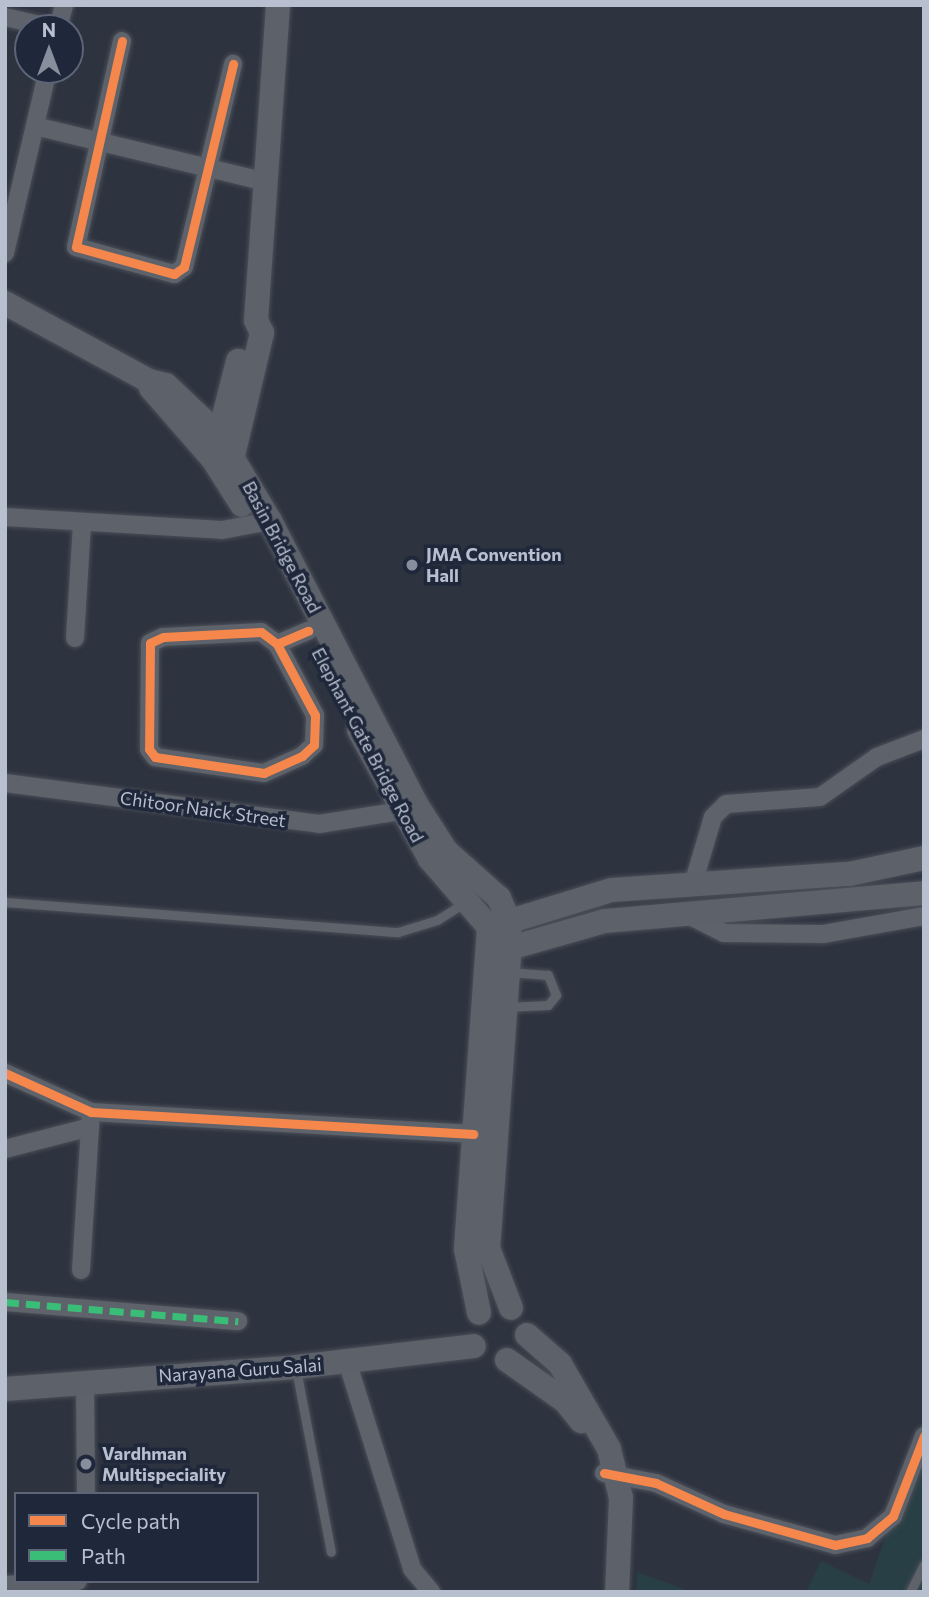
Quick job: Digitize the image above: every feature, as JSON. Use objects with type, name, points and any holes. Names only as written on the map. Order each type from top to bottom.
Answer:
[{"type":"main road","name":"Basin Bridge Road","points":[[228,479],[221,449],[262,333],[256,320],[278,5]]},
{"type":"main road","points":[[5,303],[149,381],[166,385],[221,449]]},
{"type":"main road","name":"Basin Bridge Road","points":[[221,449],[416,804],[446,851],[499,898],[499,924]]},
{"type":"main road","name":"Elephant Gate Bridge Road","points":[[228,479],[261,523],[308,631],[400,811],[430,859],[467,901],[499,924]]},
{"type":"main road","points":[[601,1592],[611,1474],[601,1431],[560,1364],[527,1335],[523,1319],[511,1308],[488,1248],[502,1007],[499,924],[612,890],[849,874],[924,859]]},
{"type":"main road","points":[[502,960],[552,936],[605,921],[924,893]]},
{"type":"main road","points":[[479,1313],[466,1249],[473,1134],[502,960]]},
{"type":"main road","points":[[511,1308],[490,1306],[479,1313],[471,1329],[474,1346],[488,1359],[507,1360],[565,1401],[593,1438],[621,1498],[617,1592]]},
{"type":"main road","points":[[507,1360],[520,1351],[527,1335]]},
{"type":"main road","name":"Narayana Guru Salai","points":[[5,1390],[296,1367],[474,1346]]},
{"type":"street","points":[[122,41],[75,240],[81,251],[180,272],[233,64]]},
{"type":"street","points":[[5,253],[45,84]]},
{"type":"street","points":[[35,125],[267,182]]},
{"type":"street","points":[[5,517],[222,530],[261,523]]},
{"type":"street","points":[[75,638],[82,523]]},
{"type":"street","points":[[277,645],[308,631]]},
{"type":"street","points":[[261,632],[277,645],[315,715],[314,745],[302,756],[264,773],[155,757],[149,749],[150,643],[163,637],[261,632]]},
{"type":"street","points":[[693,884],[713,817],[726,804],[820,797],[877,757],[924,739]]},
{"type":"street","name":"Chitoor Naick Street","points":[[5,783],[319,824],[400,811]]},
{"type":"street","points":[[688,915],[724,933],[822,934],[924,916]]},
{"type":"street","points":[[5,1073],[90,1119]]},
{"type":"street","points":[[5,1149],[90,1119],[473,1134]]},
{"type":"street","points":[[81,1270],[90,1119]]},
{"type":"street","points":[[5,1302],[238,1321]]},
{"type":"street","points":[[347,1361],[412,1569],[431,1592]]},
{"type":"street","points":[[85,1383],[86,1492]]},
{"type":"street","points":[[611,1474],[656,1483],[724,1514],[835,1545],[867,1538],[893,1516],[924,1436]]},
{"type":"street","points":[[5,1585],[42,1583]]},
{"type":"lane","points":[[5,902],[398,932],[437,920],[467,901]]},
{"type":"lane","points":[[502,960],[548,975],[556,995],[548,1005],[502,1007]]},
{"type":"lane","points":[[296,1367],[331,1552]]},
{"type":"lane","points":[[910,1592],[924,1564]]},
{"type":"shaded area","points":[[924,1428],[924,1592],[806,1592],[821,1561],[869,1584]]},
{"type":"shaded area","points":[[637,1572],[692,1592],[636,1592]]},
{"type":"marked path","points":[[5,1302],[238,1321]]},
{"type":"cycle path","points":[[122,41],[76,247],[174,274],[184,267],[233,64]]},
{"type":"cycle path","points":[[277,644],[261,632],[163,637],[150,643],[149,749],[155,757],[264,773],[302,756],[314,745],[315,715],[277,644],[308,631]]},
{"type":"cycle path","points":[[5,1073],[91,1112],[473,1134]]},
{"type":"cycle path","points":[[604,1473],[656,1483],[724,1514],[835,1545],[867,1538],[893,1516],[924,1436]]},
{"type":"place","name":"JMA Convention Hall","points":[[412,565]]},
{"type":"place","name":"Vardhman Multispeciality","points":[[86,1464]]}]
